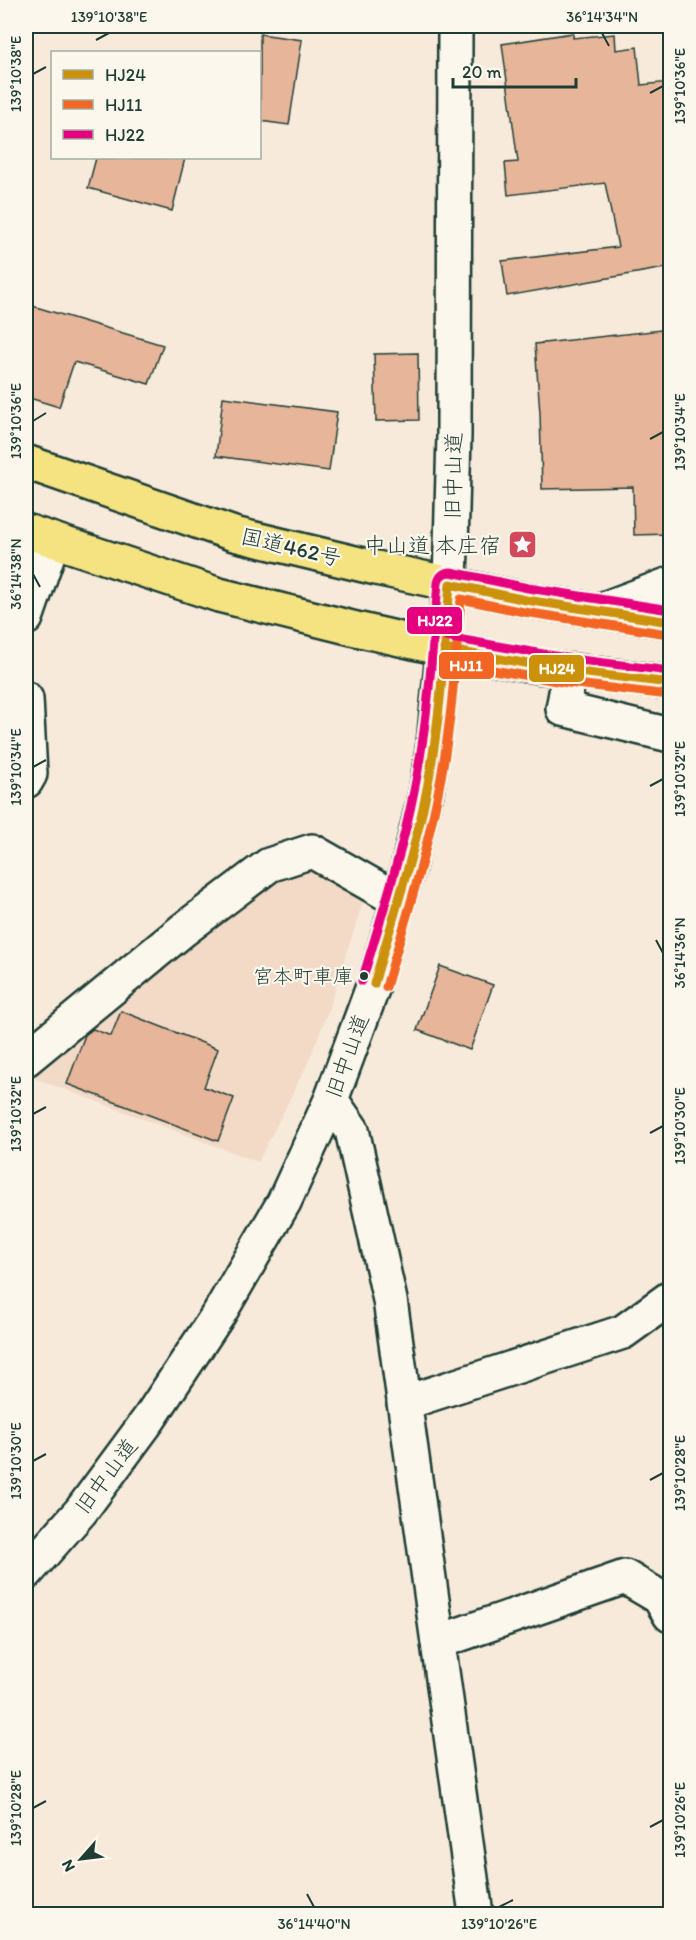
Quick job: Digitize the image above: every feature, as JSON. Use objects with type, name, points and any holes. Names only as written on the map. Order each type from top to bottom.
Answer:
[{"type":"highway","name":"国道462号","points":[[26,462],[234,534],[526,600],[670,622]]},
{"type":"highway","points":[[39,535],[219,595],[444,649],[570,671],[670,683]]},
{"type":"street","name":"旧中山道","points":[[26,1573],[81,1511],[143,1428],[220,1312],[284,1202],[331,1100],[374,984],[399,900],[426,794],[434,743],[450,584],[454,424],[455,26]]},
{"type":"street","points":[[26,618],[39,535]]},
{"type":"street","points":[[598,611],[670,584]]},
{"type":"street","points":[[570,671],[563,709],[670,735]]},
{"type":"street","points":[[26,699],[30,774],[26,781]]},
{"type":"street","points":[[26,1059],[183,930],[269,865],[312,851],[399,900]]},
{"type":"street","points":[[331,1100],[352,1130],[390,1300],[476,1914]]},
{"type":"street","points":[[404,1403],[623,1332],[670,1298]]},
{"type":"street","points":[[438,1642],[625,1577],[659,1597],[670,1615]]},
{"type":"shaded area","points":[[295,869],[309,869],[366,892],[327,1014],[308,1063],[258,1162],[26,1075],[183,930]]},
{"type":"building","points":[[573,33],[573,38],[615,34],[616,50],[637,47],[641,85],[670,82],[670,267],[507,296],[502,261],[618,247],[605,183],[508,195],[505,163],[518,162],[502,44]]},
{"type":"building","points":[[260,34],[302,40],[289,125],[261,121]]},
{"type":"building","points":[[96,159],[185,159],[172,211],[88,188]]},
{"type":"building","points":[[26,304],[163,345],[149,384],[74,362],[59,407],[26,397]]},
{"type":"building","points":[[670,329],[670,534],[634,535],[633,487],[542,489],[535,344]]},
{"type":"building","points":[[418,353],[419,420],[376,421],[374,354]]},
{"type":"building","points":[[223,397],[337,412],[329,471],[216,456]]},
{"type":"building","points":[[440,966],[493,985],[470,1050],[417,1030]]},
{"type":"building","points":[[121,1011],[218,1049],[204,1087],[234,1098],[218,1141],[67,1084],[85,1035],[93,1029],[111,1036]]},
{"type":"transit line","name":"HJ22","points":[[362,981],[397,863],[414,791],[426,714],[438,583],[441,576],[451,572],[528,588],[670,610]]},
{"type":"transit line","name":"HJ24","points":[[374,984],[409,866],[431,768],[450,584],[526,600],[670,622]]},
{"type":"transit line","name":"HJ11","points":[[386,987],[420,870],[442,773],[461,599],[524,612],[668,634]]},
{"type":"transit line","name":"HJ22","points":[[446,637],[572,659],[670,671]]},
{"type":"transit line","name":"HJ24","points":[[444,649],[570,671],[670,683]]},
{"type":"transit line","name":"HJ11","points":[[442,661],[568,683],[669,695]]},
{"type":"place","name":"中山道 本庄宿","points":[[522,545]]},
{"type":"place","name":"宮本町車庫","points":[[364,976]]}]
